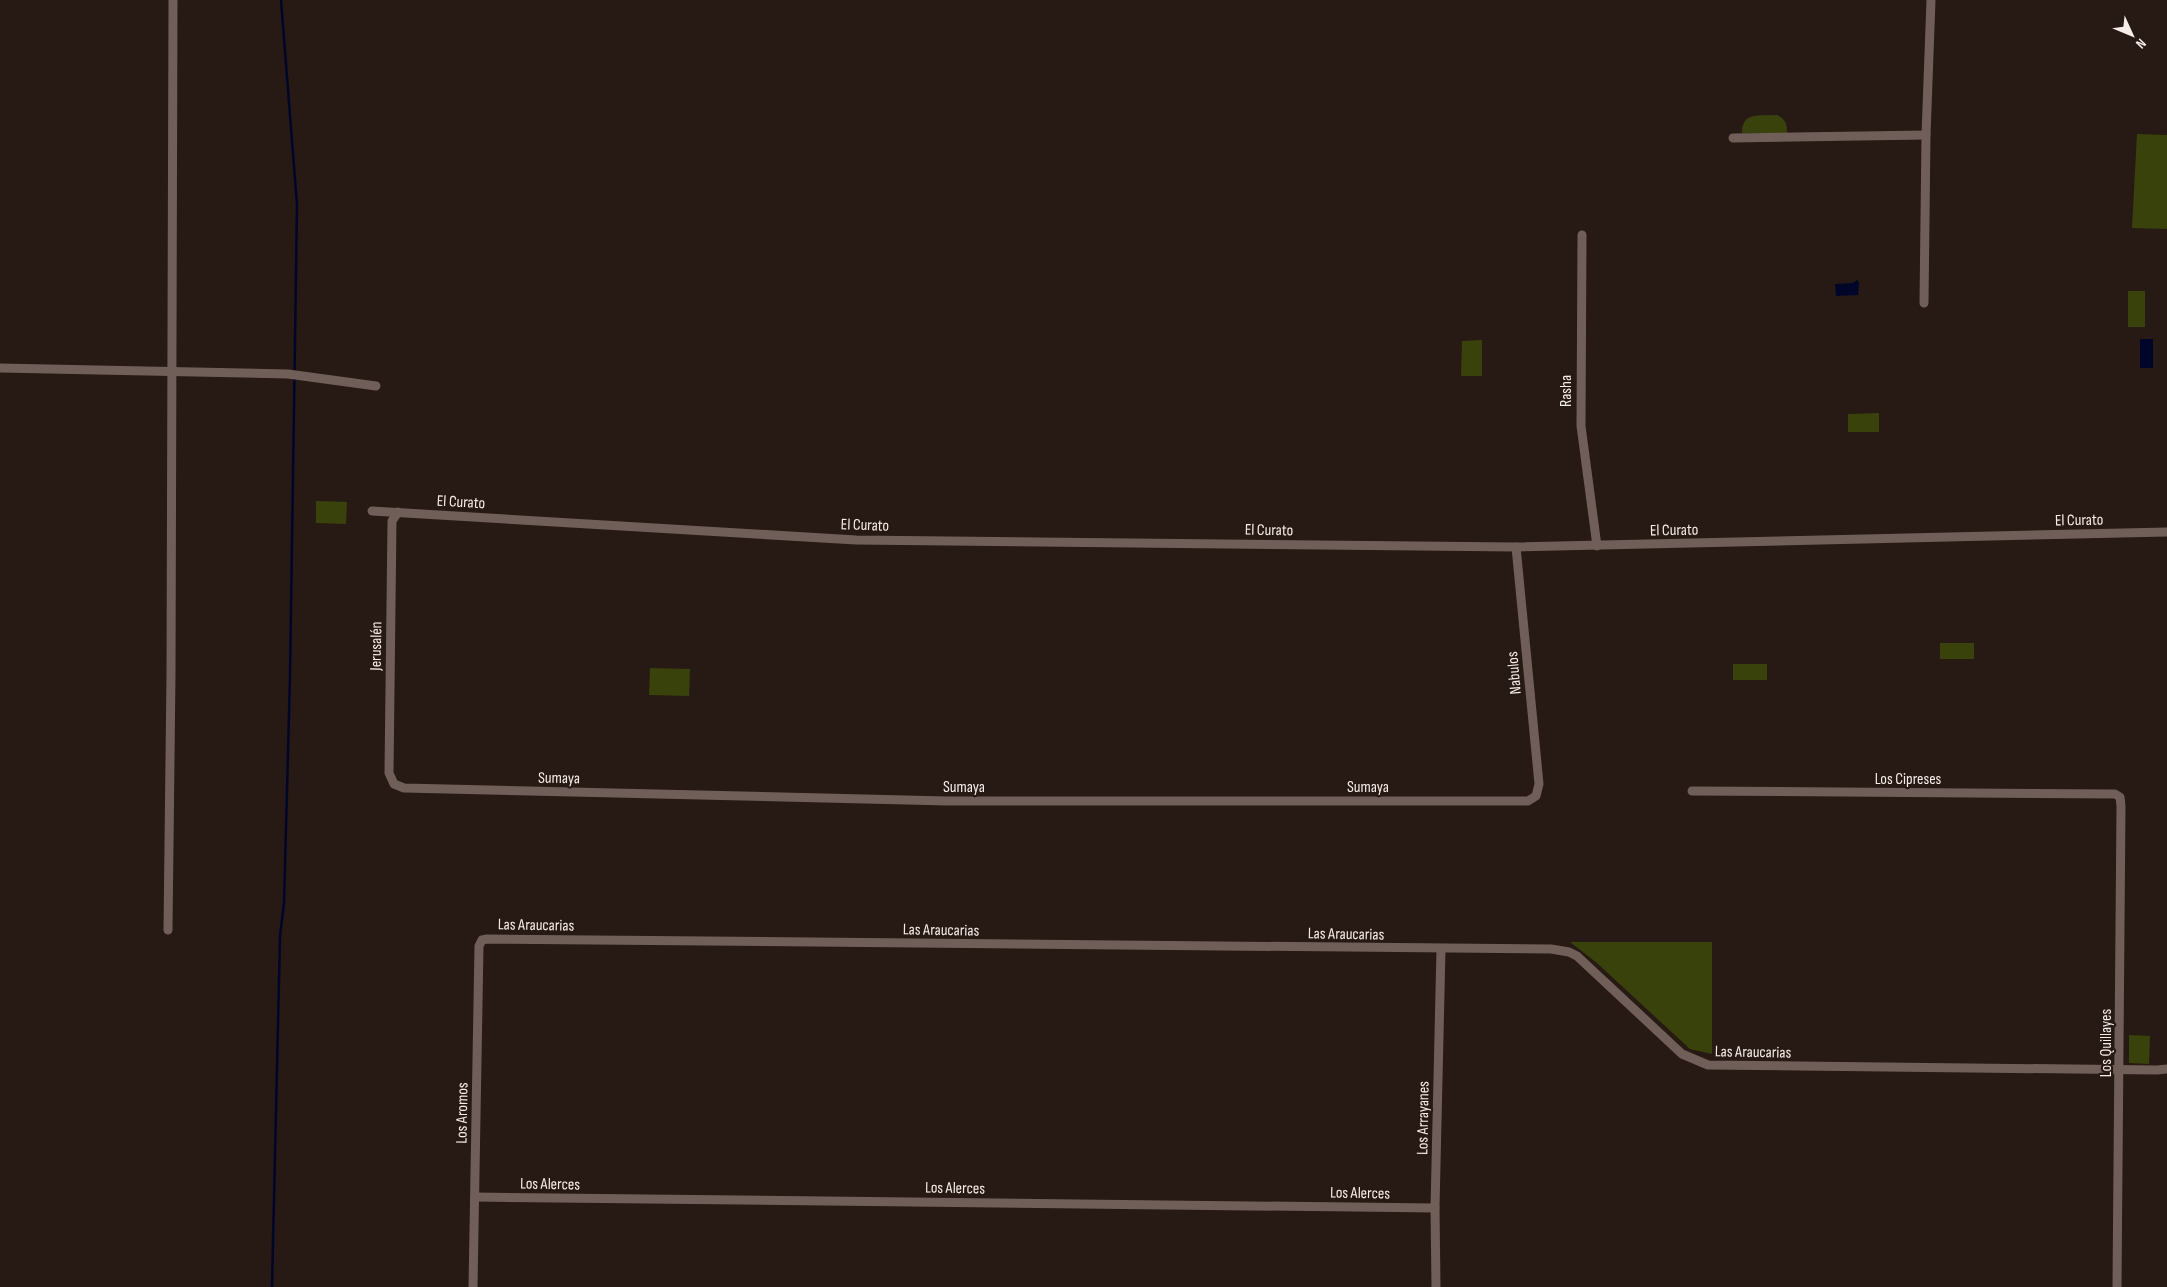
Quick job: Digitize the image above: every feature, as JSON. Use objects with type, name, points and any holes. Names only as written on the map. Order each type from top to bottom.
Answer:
[{"type":"street","points":[[168,930],[173,0]]},
{"type":"street","points":[[1924,302],[1926,135],[1931,0]]},
{"type":"street","points":[[1733,138],[1926,135]]},
{"type":"street","name":"Rasha","points":[[1582,235],[1581,426],[1597,546]]},
{"type":"street","points":[[0,368],[172,370],[288,374],[376,386]]},
{"type":"street","name":"El Curato","points":[[372,511],[856,540],[1516,547],[2167,532]]},
{"type":"street","name":"Jerusalén","points":[[392,782],[389,773],[392,521],[398,512]]},
{"type":"street","name":"Nabulos","points":[[1516,547],[1539,784],[1536,796]]},
{"type":"street","name":"Sumaya","points":[[392,782],[404,788],[947,801],[1524,801],[1536,796]]},
{"type":"street","name":"Los Cipreses","points":[[1692,792],[2115,794],[2121,800]]},
{"type":"street","name":"Los Quillayes","points":[[2117,1287],[2121,800]]},
{"type":"street","name":"Las Araucarias","points":[[482,940],[1552,949],[1569,952],[1584,961],[1682,1054],[1708,1066],[2157,1070],[2167,1068]]},
{"type":"street","name":"Los Aromos","points":[[473,1287],[479,946],[482,940]]},
{"type":"street","name":"Los Arrayanes","points":[[1436,1287],[1435,1208],[1441,949]]},
{"type":"street","name":"Los Alerces","points":[[475,1197],[1435,1208]]},
{"type":"green space","points":[[1758,115],[1777,115],[1785,122],[1787,133],[1742,133],[1745,121],[1749,118]]},
{"type":"green space","points":[[2137,134],[2167,135],[2167,229],[2132,228]]},
{"type":"green space","points":[[2128,291],[2145,291],[2145,327],[2128,327]]},
{"type":"green space","points":[[1482,340],[1482,376],[1461,376],[1462,341]]},
{"type":"green space","points":[[1879,413],[1879,432],[1848,432],[1848,414]]},
{"type":"green space","points":[[316,501],[347,502],[346,524],[316,523]]},
{"type":"green space","points":[[1940,643],[1974,643],[1974,659],[1940,659]]},
{"type":"green space","points":[[1733,664],[1767,664],[1767,680],[1733,680]]},
{"type":"green space","points":[[650,668],[690,669],[689,696],[649,695]]},
{"type":"green space","points":[[1570,942],[1712,942],[1712,1054],[1690,1049],[1597,963]]},
{"type":"green space","points":[[2129,1035],[2150,1036],[2149,1064],[2129,1063]]},
{"type":"water","points":[[1857,280],[1859,283],[1858,295],[1836,296],[1835,284],[1853,283]]},
{"type":"water","points":[[2140,339],[2153,339],[2153,368],[2140,368]]},
{"type":"waterway","points":[[272,1287],[280,936],[284,903],[290,677],[297,205],[281,0]]}]
